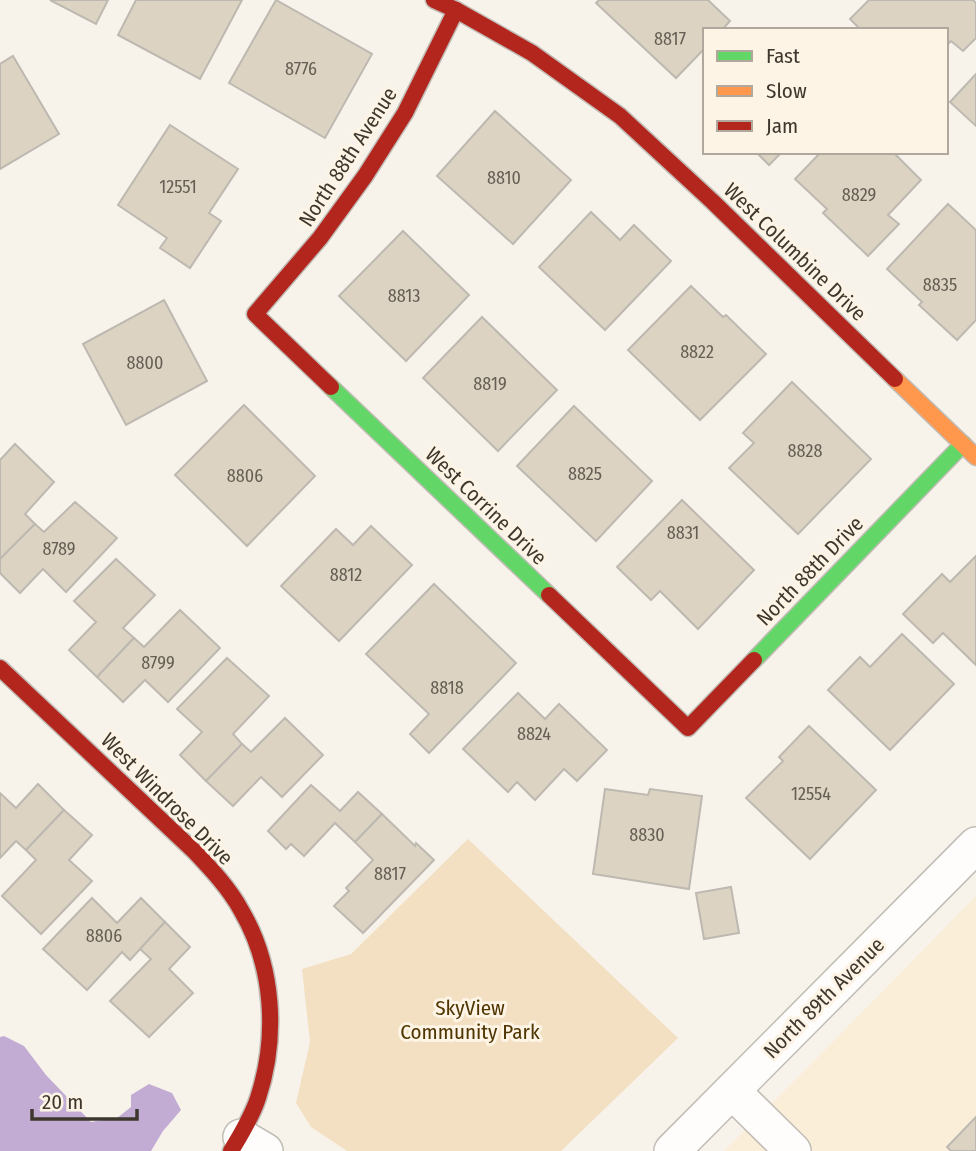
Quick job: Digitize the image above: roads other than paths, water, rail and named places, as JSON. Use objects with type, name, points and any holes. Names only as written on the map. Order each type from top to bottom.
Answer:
[{"type":"street","name":"West Columbine Drive","points":[[434,0],[532,53],[620,116],[713,202],[976,457]]},
{"type":"street","name":"North 88th Avenue","points":[[255,314],[320,238],[365,176],[405,113],[456,10]]},
{"type":"street","name":"West Corrine Drive","points":[[255,314],[688,728]]},
{"type":"street","name":"North 88th Drive","points":[[688,728],[963,444]]},
{"type":"street","name":"West Windrose Drive","points":[[0,668],[187,845],[217,876],[242,910],[259,949],[269,984],[271,1026],[268,1060],[246,1146]]},
{"type":"street","name":"North 89th Avenue","points":[[672,1151],[976,845]]},
{"type":"street","points":[[732,1091],[793,1151]]},
{"type":"park label","name":"SkyView Community Park","points":[[470,1020]]}]
